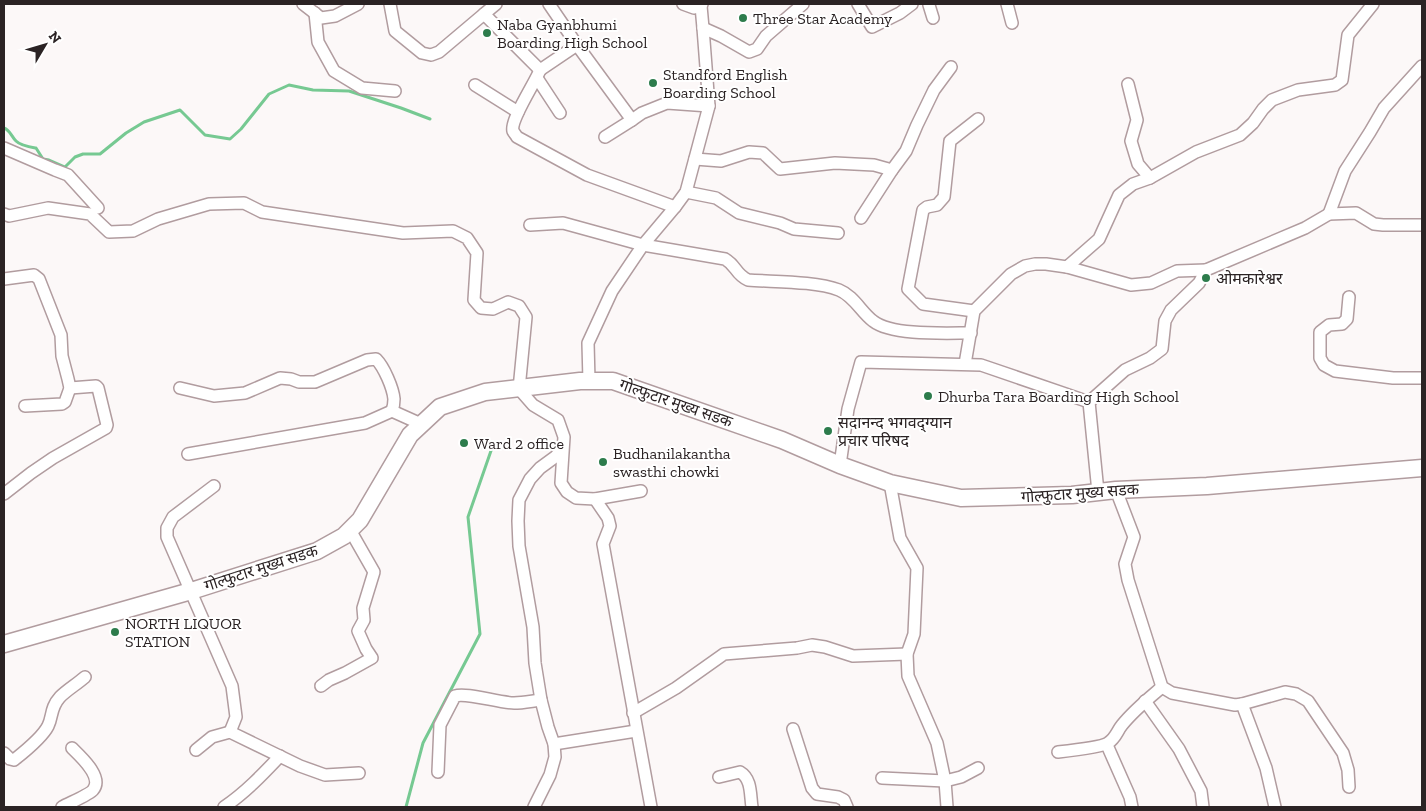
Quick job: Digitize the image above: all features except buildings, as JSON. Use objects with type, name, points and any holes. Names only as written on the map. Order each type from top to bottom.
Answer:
[{"type":"main road","name":"गोल्फुटार मुख्य सडक","points":[[4,644],[317,551],[344,536],[360,520],[410,435],[440,407],[484,392],[580,381],[613,381],[782,440],[890,483],[961,498],[1072,495],[1116,490],[1207,486],[1422,468]]},
{"type":"street","points":[[303,4],[321,18],[335,16],[358,4]]},
{"type":"street","points":[[390,4],[395,31],[422,53],[431,55],[439,52],[496,4]]},
{"type":"street","points":[[549,4],[632,120]]},
{"type":"street","points":[[589,381],[588,343],[612,291],[643,245],[675,208],[686,192],[695,159],[708,106],[704,28],[701,5],[694,8],[683,4]]},
{"type":"street","points":[[704,28],[749,52],[757,49],[766,36],[803,4]]},
{"type":"street","points":[[858,4],[872,27],[900,13],[912,4]]},
{"type":"street","points":[[931,4],[933,18]]},
{"type":"street","points":[[1006,4],[1012,23]]},
{"type":"street","points":[[1067,267],[1099,239],[1119,195],[1133,184],[1150,178],[1196,152],[1240,135],[1272,100],[1298,90],[1335,85],[1342,80],[1348,35],[1373,4]]},
{"type":"street","points":[[315,13],[318,42],[334,70],[362,88],[395,91]]},
{"type":"street","points":[[484,14],[538,74],[560,113]]},
{"type":"street","points":[[577,45],[538,74],[514,120],[513,130],[517,137],[587,175],[675,208]]},
{"type":"street","points":[[1329,214],[1345,171],[1384,108],[1422,66]]},
{"type":"street","points":[[861,218],[906,152],[934,90],[951,67]]},
{"type":"street","points":[[1128,84],[1137,120],[1131,141],[1138,164],[1150,178]]},
{"type":"street","points":[[475,86],[518,112]]},
{"type":"street","points":[[605,137],[642,113],[667,103],[708,106]]},
{"type":"street","points":[[974,311],[923,304],[908,288],[923,210],[937,204],[944,197],[950,141],[978,119]]},
{"type":"street","points":[[4,148],[68,175],[98,208]]},
{"type":"street","points":[[695,159],[721,161],[749,152],[763,152],[780,168],[835,163],[874,165],[892,170]]},
{"type":"street","points":[[686,192],[716,198],[738,213],[780,222],[794,230],[838,233]]},
{"type":"street","points":[[4,214],[9,216],[48,208],[90,214],[109,232],[133,231],[158,220],[209,204],[244,203],[262,212],[403,233],[453,231],[467,238],[478,253],[474,300],[481,308],[493,309],[508,302],[519,306],[526,317],[520,389],[533,405],[558,420],[564,437],[560,483],[567,492],[576,498],[595,499],[641,491]]},
{"type":"street","points":[[965,364],[974,311],[1012,274],[1025,266],[1046,264],[1067,267],[1131,285],[1151,283],[1177,271],[1206,270],[1305,228],[1329,214],[1356,213],[1374,224],[1422,225]]},
{"type":"street","points":[[530,225],[563,223],[643,245],[726,258],[732,263],[741,277],[748,280],[824,286],[842,291],[855,301],[873,322],[888,328],[925,334],[971,333]]},
{"type":"street","points":[[1089,402],[1126,370],[1150,358],[1162,349],[1165,321],[1171,310],[1199,283],[1206,270]]},
{"type":"street","points":[[4,279],[34,275],[38,279],[61,335],[62,356],[70,388],[62,404],[25,406]]},
{"type":"street","points":[[1349,297],[1348,319],[1342,324],[1329,325],[1320,332],[1320,358],[1324,365],[1336,372],[1393,378],[1422,378]]},
{"type":"street","points":[[180,388],[214,396],[244,393],[280,378],[299,382],[315,382],[367,360],[376,359],[382,365],[391,388],[394,400],[392,411]]},
{"type":"street","points":[[840,464],[848,409],[861,362],[981,365],[1089,402]]},
{"type":"street","points":[[4,494],[53,458],[106,428],[107,425],[98,388],[96,386],[70,388]]},
{"type":"street","points":[[1089,402],[1098,492]]},
{"type":"street","points":[[188,454],[365,424],[392,411],[422,424]]},
{"type":"street","points":[[534,807],[550,776],[555,757],[554,744],[541,700],[535,663],[533,627],[519,546],[519,500],[530,479],[562,449]]},
{"type":"street","points":[[890,483],[900,538],[917,568],[914,634],[907,654],[908,676],[937,744],[945,781],[947,807]]},
{"type":"street","points":[[214,486],[173,518],[167,528],[167,537],[232,686],[236,717],[230,732]]},
{"type":"street","points":[[1116,490],[1134,537],[1126,564],[1128,580],[1162,687],[1172,693],[1235,705],[1285,692],[1296,694],[1308,701],[1343,753],[1348,770],[1349,787]]},
{"type":"street","points":[[595,499],[608,518],[610,526],[603,544],[651,807]]},
{"type":"street","points":[[321,686],[372,658],[358,631],[364,620],[363,608],[374,572],[350,530]]},
{"type":"street","points":[[633,714],[676,688],[724,654],[812,645],[825,647],[852,656],[907,654]]},
{"type":"street","points":[[4,753],[14,760],[21,754],[48,726],[53,707],[60,698],[84,677]]},
{"type":"street","points":[[1058,752],[1107,744],[1116,736],[1120,727],[1145,701],[1162,687]]},
{"type":"street","points":[[438,772],[440,725],[455,696],[460,694],[515,703],[541,700]]},
{"type":"street","points":[[1145,701],[1179,748],[1201,791],[1203,807]]},
{"type":"street","points":[[1242,704],[1266,768],[1275,807]]},
{"type":"street","points":[[793,729],[812,788],[817,794],[838,797],[844,800],[850,807]]},
{"type":"street","points":[[554,744],[636,731]]},
{"type":"street","points":[[196,750],[212,737],[230,732],[300,766],[325,775],[359,773]]},
{"type":"street","points":[[1107,744],[1130,797],[1132,807]]},
{"type":"street","points":[[62,807],[93,790],[96,784],[87,763],[72,748]]},
{"type":"street","points":[[224,807],[262,775],[280,756]]},
{"type":"street","points":[[882,778],[945,781],[978,768]]},
{"type":"street","points":[[719,777],[740,772],[744,775],[749,783],[752,807]]},
{"type":"waterway","points":[[4,128],[8,130],[18,143],[36,148],[43,159],[65,167],[75,157],[83,154],[100,154],[126,133],[144,122],[180,110],[205,135],[230,139],[241,129],[269,94],[289,85],[313,90],[349,91],[430,119]]},
{"type":"waterway","points":[[406,807],[423,743],[480,634],[468,517],[493,445]]},
{"type":"place","name":"Three Star Academy","points":[[743,18]]},
{"type":"place","name":"Naba Gyanbhumi Boarding High School","points":[[487,33]]},
{"type":"place","name":"Standford English Boarding School","points":[[653,83]]},
{"type":"place","name":"ओमकारेश्वर","points":[[1206,278]]},
{"type":"place","name":"Dhurba Tara Boarding High School","points":[[928,396]]},
{"type":"place","name":"सदानन्द भगवद्ग्यान प्रचार परिषद","points":[[828,431]]},
{"type":"place","name":"Ward 2 office","points":[[464,443]]},
{"type":"place","name":"Budhanilakantha swasthi chowki","points":[[603,462]]},
{"type":"place","name":"NORTH LIQUOR STATION","points":[[115,632]]}]
